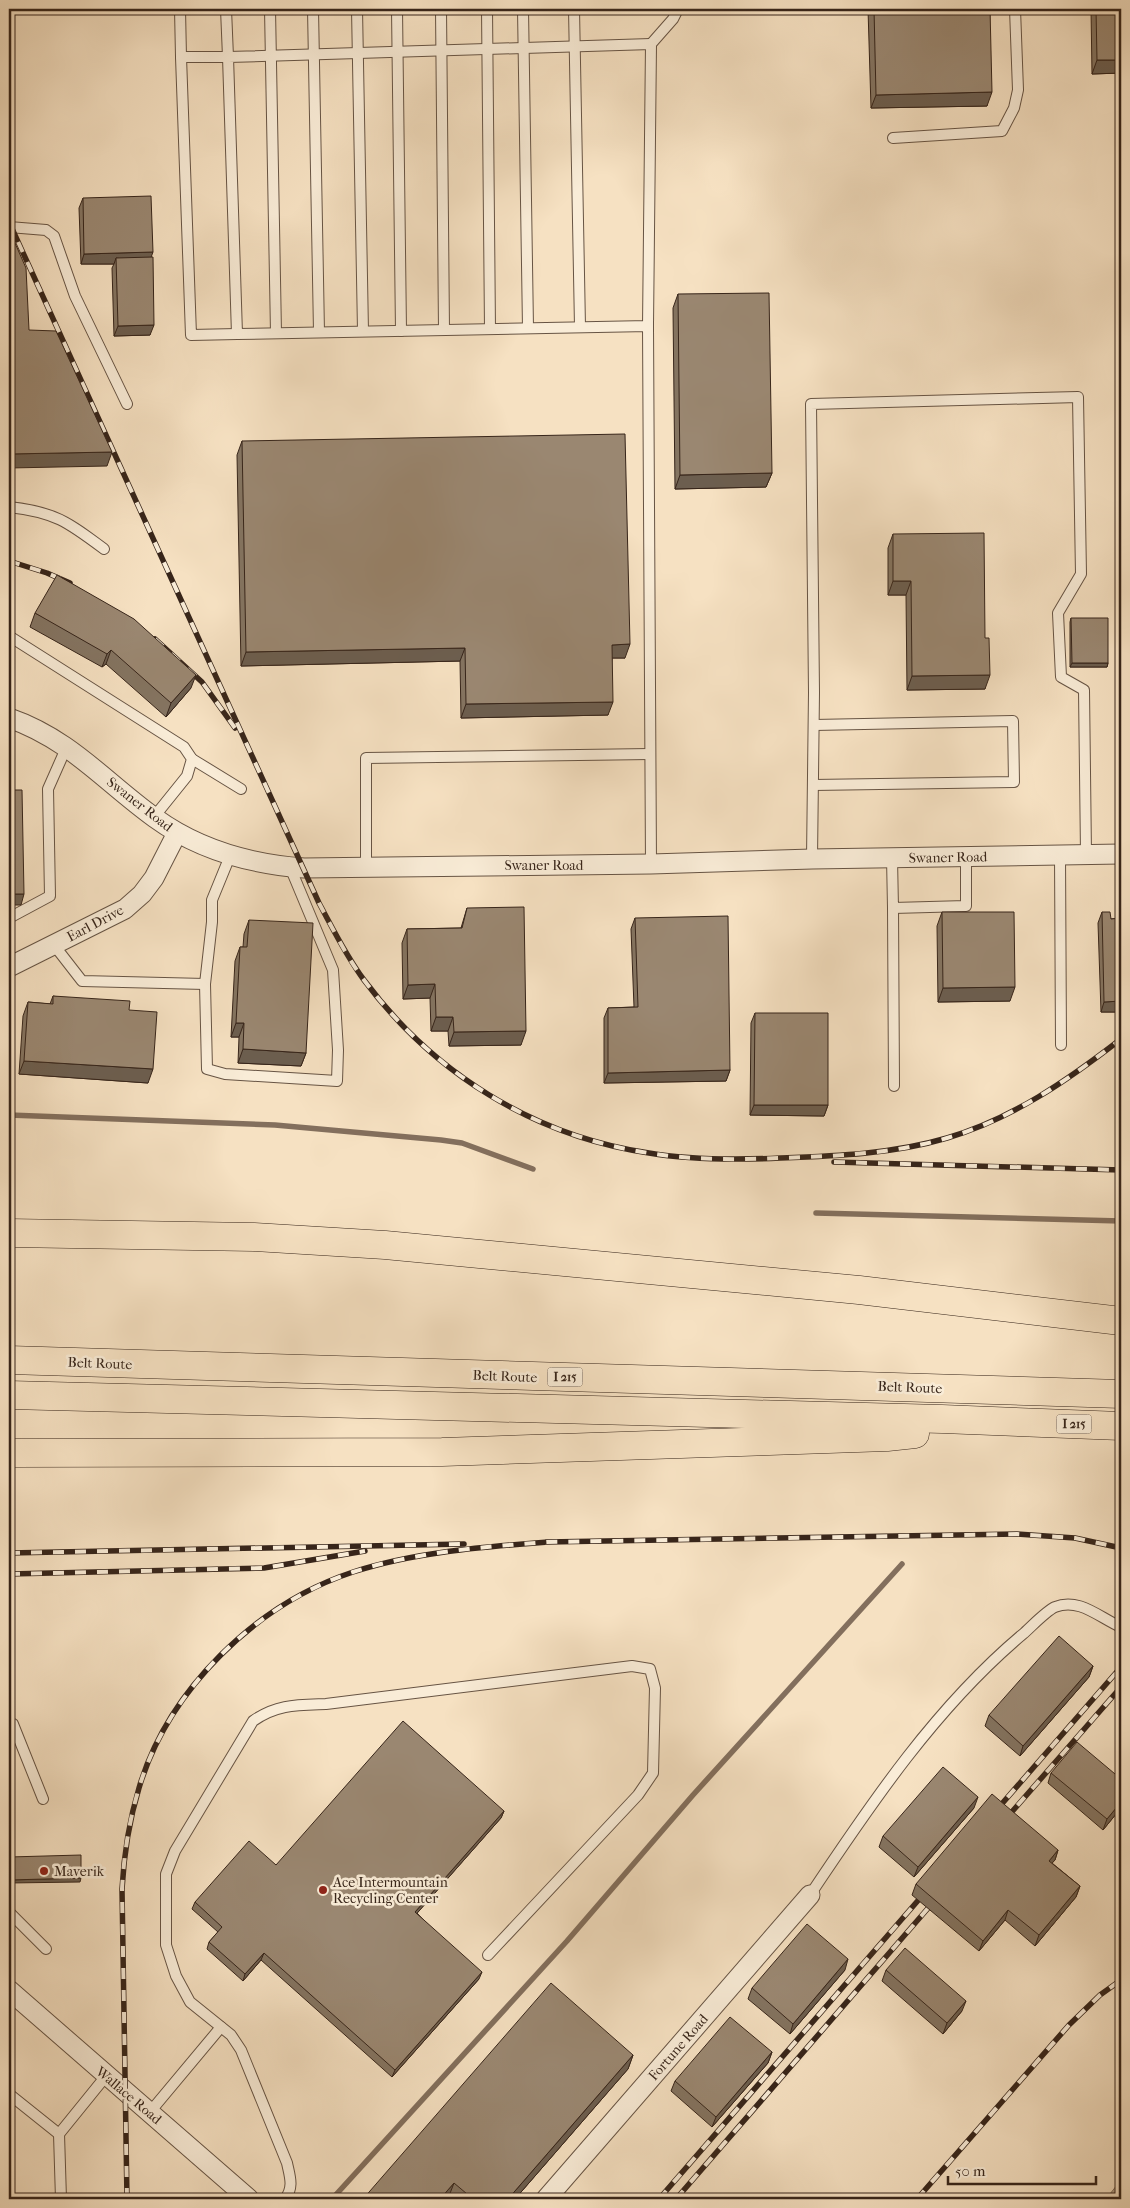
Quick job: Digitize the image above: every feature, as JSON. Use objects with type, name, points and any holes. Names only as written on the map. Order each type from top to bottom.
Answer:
[{"type":"highway","points":[[9,1233],[234,1237],[385,1245],[859,1290],[1121,1321]]},
{"type":"highway","name":"Belt Route","points":[[9,1360],[1121,1394]]},
{"type":"highway","name":"I 215","points":[[9,1395],[1121,1426]]},
{"type":"highway","points":[[9,1453],[442,1452],[640,1447],[887,1438],[1026,1422]]},
{"type":"street","name":"Swaner Road","points":[[9,718],[22,722],[67,746],[154,817],[201,845],[253,862],[290,867],[366,868],[651,864],[812,859],[1121,854]]},
{"type":"street","name":"Earl Drive","points":[[9,967],[125,909],[142,894],[154,878],[177,832]]},
{"type":"street","name":"Fortune Road","points":[[546,2199],[810,1894]]},
{"type":"street","name":"Wallace Road","points":[[9,1990],[106,2076],[150,2112],[212,2169],[249,2199]]},
{"type":"lane","points":[[180,9],[191,335],[648,326]]},
{"type":"lane","points":[[226,9],[237,334]]},
{"type":"lane","points":[[270,9],[276,333]]},
{"type":"lane","points":[[314,9],[319,332]]},
{"type":"lane","points":[[357,9],[362,331]]},
{"type":"lane","points":[[397,9],[401,331]]},
{"type":"lane","points":[[441,9],[444,330]]},
{"type":"lane","points":[[487,9],[490,329]]},
{"type":"lane","points":[[523,9],[528,328]]},
{"type":"lane","points":[[574,9],[580,327]]},
{"type":"lane","points":[[651,864],[648,326],[651,44],[673,19],[678,9]]},
{"type":"lane","points":[[893,138],[1002,131],[1014,108],[1018,90],[1015,9]]},
{"type":"lane","points":[[181,56],[272,56],[651,44]]},
{"type":"lane","points":[[9,227],[46,230],[54,236],[75,296],[127,404]]},
{"type":"lane","points":[[812,859],[814,725],[811,404],[1078,396],[1081,574],[1058,613],[1060,677],[1084,690],[1086,854]]},
{"type":"lane","points":[[9,508],[38,511],[59,518],[104,549]]},
{"type":"lane","points":[[9,636],[184,747],[192,759],[241,789]]},
{"type":"lane","points":[[813,785],[1014,782],[1013,721],[814,725]]},
{"type":"lane","points":[[9,918],[50,896],[48,789],[67,746]]},
{"type":"lane","points":[[366,868],[366,758],[650,754]]},
{"type":"lane","points":[[154,817],[187,776],[192,759]]},
{"type":"lane","points":[[1060,855],[1061,1045]]},
{"type":"lane","points":[[230,856],[212,900],[212,922],[205,984],[207,1069],[225,1074],[337,1081],[338,1050],[333,970],[290,867]]},
{"type":"lane","points":[[893,908],[966,906],[966,857]]},
{"type":"lane","points":[[892,858],[894,1086]]},
{"type":"lane","points":[[54,945],[82,981],[205,984]]},
{"type":"lane","points":[[810,1894],[928,1729],[1008,1646],[1055,1607],[1079,1604],[1121,1627]]},
{"type":"lane","points":[[285,2199],[291,2191],[287,2163],[241,2050],[231,2035],[190,2002],[176,1976],[166,1945],[166,1874],[175,1851],[253,1721],[268,1711],[291,1706],[326,1704],[632,1666],[650,1670],[655,1688],[653,1773],[638,1795],[488,1955]]},
{"type":"lane","points":[[10,1727],[43,1799]]},
{"type":"lane","points":[[9,1912],[46,1949]]},
{"type":"lane","points":[[150,2112],[221,2027]]},
{"type":"lane","points":[[61,2199],[58,2134],[106,2076]]},
{"type":"lane","points":[[9,2094],[58,2134]]},
{"type":"shaded area","points":[[1121,2180],[1121,2199],[1106,2199]]},
{"type":"building","points":[[874,9],[990,9],[992,92],[876,95]]},
{"type":"building","points":[[1096,9],[1121,9],[1121,60],[1097,60]]},
{"type":"building","points":[[151,196],[153,252],[84,254],[83,198]]},
{"type":"building","points":[[9,243],[15,243],[26,268],[29,330],[56,331],[112,452],[9,454]]},
{"type":"building","points":[[153,257],[154,325],[118,326],[116,258]]},
{"type":"building","points":[[769,293],[772,473],[680,475],[678,294]]},
{"type":"building","points":[[625,434],[630,644],[612,645],[613,702],[466,704],[465,648],[246,652],[242,441]]},
{"type":"building","points":[[984,533],[985,638],[989,638],[990,675],[912,676],[911,581],[893,581],[893,534]]},
{"type":"building","points":[[57,575],[134,619],[196,675],[171,703],[111,650],[107,654],[35,613]]},
{"type":"building","points":[[1071,618],[1108,618],[1108,663],[1072,663]]},
{"type":"building","points":[[9,790],[22,790],[24,894],[9,894]]},
{"type":"building","points":[[524,907],[526,1031],[454,1032],[453,1017],[436,1017],[435,984],[408,985],[407,929],[462,928],[467,908]]},
{"type":"building","points":[[942,912],[1014,912],[1015,987],[943,988]]},
{"type":"building","points":[[1102,912],[1110,912],[1111,919],[1121,918],[1121,1001],[1104,1002]]},
{"type":"building","points":[[728,916],[730,1070],[608,1073],[608,1008],[638,1007],[635,918]]},
{"type":"building","points":[[249,920],[313,923],[306,1053],[243,1049],[244,1023],[236,1023],[240,947],[247,947]]},
{"type":"building","points":[[53,996],[130,1001],[129,1010],[157,1012],[153,1069],[24,1061],[28,1002],[53,1004]]},
{"type":"building","points":[[755,1013],[828,1013],[828,1105],[754,1105]]},
{"type":"building","points":[[1059,1636],[1093,1666],[1023,1746],[989,1715]]},
{"type":"building","name":"Ace Intermountain Recycling Center","points":[[403,1721],[504,1811],[415,1912],[482,1972],[395,2070],[264,1953],[245,1974],[209,1942],[222,1927],[195,1902],[249,1841],[276,1865]]},
{"type":"building","points":[[1077,1742],[1121,1779],[1121,1802],[1107,1819],[1051,1773]]},
{"type":"building","points":[[943,1767],[978,1797],[918,1867],[883,1836]]},
{"type":"building","points":[[992,1794],[1058,1850],[1049,1861],[1080,1886],[1039,1935],[1008,1910],[983,1941],[916,1884]]},
{"type":"building","name":"Maverik","points":[[81,1855],[81,1878],[9,1880],[9,1857]]},
{"type":"building","points":[[807,1924],[848,1959],[793,2024],[752,1988]]},
{"type":"building","points":[[905,1948],[966,2001],[947,2023],[886,1970]]},
{"type":"building","points":[[551,1983],[633,2055],[508,2199],[473,2199],[454,2183],[440,2199],[363,2199]]},
{"type":"building","points":[[730,2017],[772,2052],[716,2117],[675,2081]]},
{"type":"waterway","points":[[9,1115],[275,1125],[441,1140],[462,1143],[533,1169]]},
{"type":"waterway","points":[[816,1213],[1121,1221]]},
{"type":"waterway","points":[[332,2199],[567,1941],[693,1795],[902,1564]]},
{"type":"railway","points":[[9,222],[319,903],[357,971],[364,980],[391,1013],[421,1044],[454,1071],[489,1095],[526,1115],[566,1132],[607,1144],[649,1153],[714,1159],[822,1156],[906,1148],[971,1130],[1038,1097],[1081,1069],[1121,1039]]},
{"type":"railway","points":[[9,561],[47,573],[70,583]]},
{"type":"railway","points":[[155,639],[202,682],[235,728]]},
{"type":"railway","points":[[834,1162],[1121,1170]]},
{"type":"railway","points":[[127,2199],[122,1889],[124,1863],[135,1800],[153,1752],[171,1717],[194,1685],[221,1655],[250,1629],[283,1605],[317,1586],[376,1565],[449,1551],[547,1542],[1017,1534],[1075,1538],[1121,1548]]},
{"type":"railway","points":[[9,1553],[464,1544]]},
{"type":"railway","points":[[9,1574],[264,1568],[365,1551]]},
{"type":"railway","points":[[993,1814],[1121,1667]]},
{"type":"railway","points":[[1003,1822],[1121,1687]]},
{"type":"railway","points":[[659,2199],[928,1889]]},
{"type":"railway","points":[[676,2199],[936,1899]]},
{"type":"railway","points":[[917,2199],[1069,2025],[1100,1995],[1121,1980]]},
{"type":"place","name":"Maverik","points":[[44,1871]]},
{"type":"place","name":"Ace Intermountain Recycling Center","points":[[323,1890]]}]
